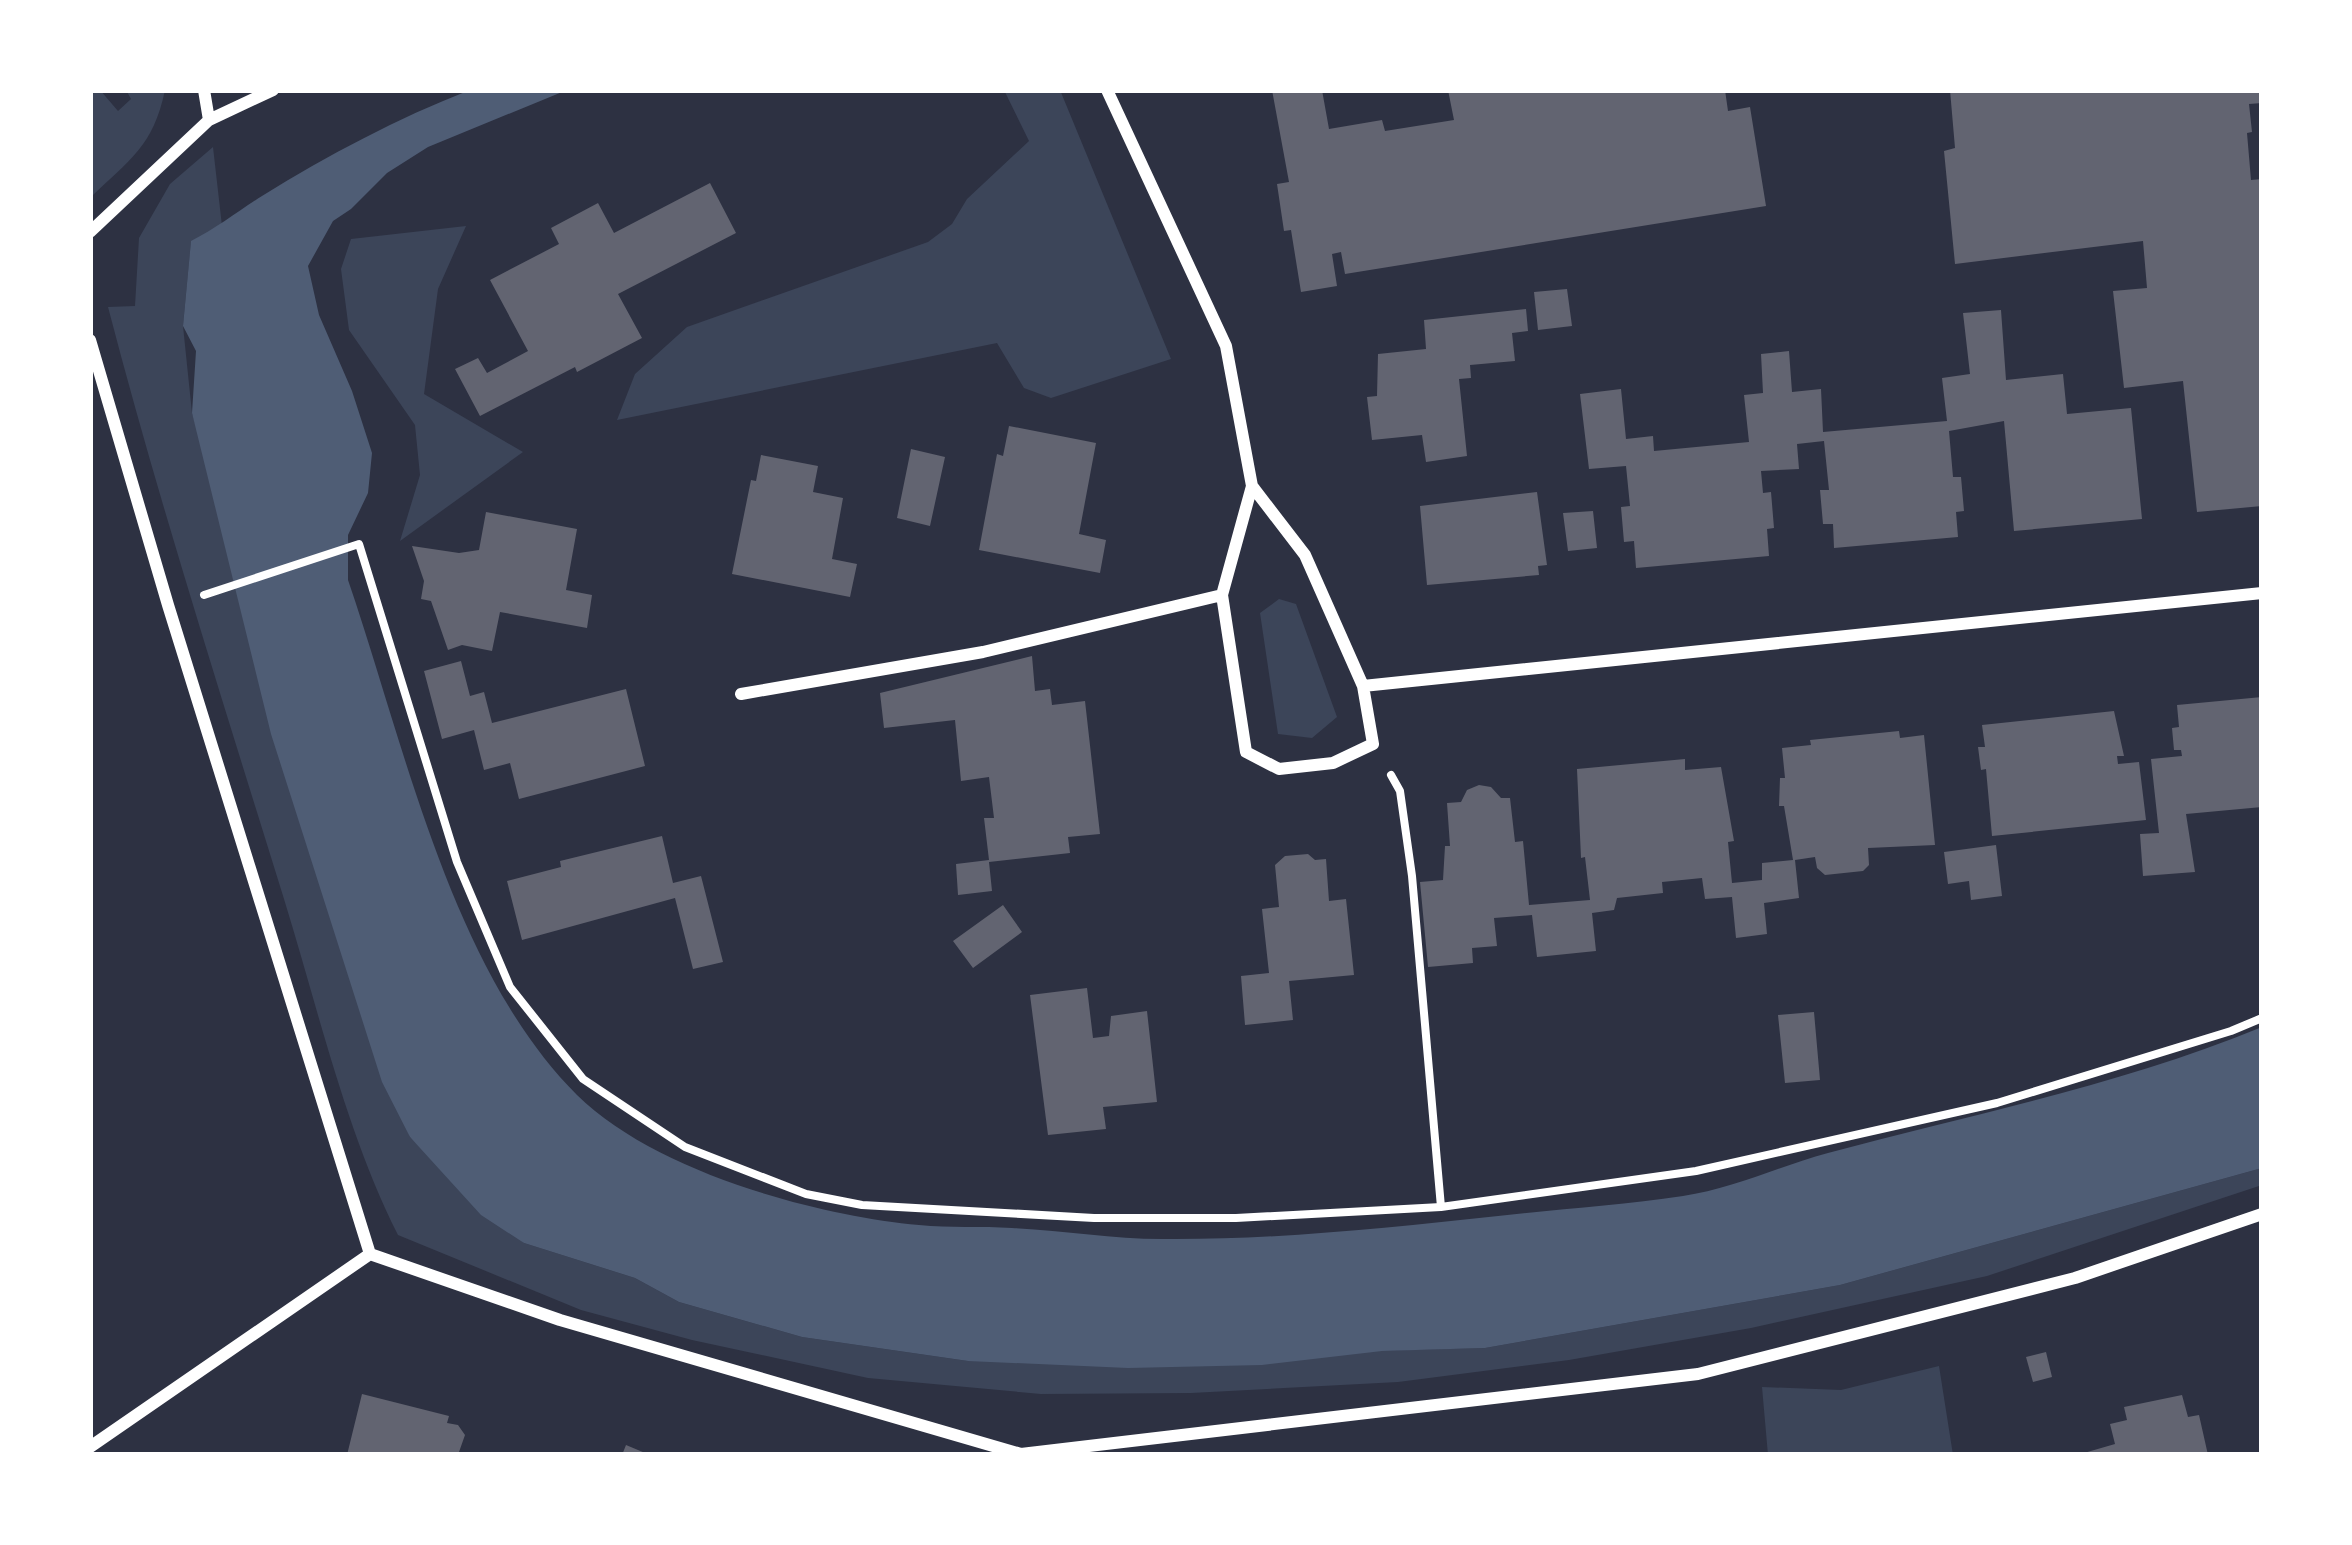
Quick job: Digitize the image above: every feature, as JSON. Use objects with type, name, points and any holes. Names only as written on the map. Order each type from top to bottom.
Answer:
[{"type":"street","points":[[204,90],[209,120]]},
{"type":"street","points":[[90,232],[209,120],[273,90]]},
{"type":"street","points":[[1106,90],[1226,346],[1252,486],[1222,595],[1246,752],[1279,769],[1333,763],[1373,744],[1363,686],[1305,555],[1252,486]]},
{"type":"street","points":[[90,340],[370,1254]]},
{"type":"street","points":[[1363,686],[2262,593]]},
{"type":"street","points":[[741,694],[983,652],[1222,595]]},
{"type":"street","points":[[370,1254],[560,1320],[1020,1454],[1698,1375],[2074,1278],[2262,1214]]},
{"type":"street","points":[[90,1448],[370,1254]]},
{"type":"path","points":[[208,593],[359,544],[458,862],[510,987],[583,1079],[686,1147],[806,1194],[862,1205],[1094,1219],[1236,1218],[1441,1207],[1696,1171],[1996,1103],[2262,1018]]},
{"type":"path","points":[[1373,744],[1400,791],[1412,876],[1441,1207]]},
{"type":"shaded area","points":[[90,90],[100,90],[118,111],[131,99],[126,90],[165,90],[147,139],[90,198]]},
{"type":"shaded area","points":[[470,90],[567,90],[428,147],[387,173],[333,221],[308,266],[319,315],[372,453],[368,493],[348,535],[348,580],[437,852],[496,985],[533,1044],[577,1095],[648,1146],[737,1185],[877,1220],[1124,1238],[1330,1232],[1701,1193],[1828,1153],[2101,1082],[2262,1027],[2262,1168],[1840,1285],[1485,1348],[1382,1351],[1262,1365],[1128,1368],[968,1361],[802,1337],[679,1302],[635,1278],[524,1243],[481,1215],[410,1137],[382,1082],[271,734],[192,413],[196,351],[183,326],[191,241],[338,152]]},
{"type":"shaded area","points":[[1004,90],[1060,90],[1171,359],[1051,398],[1024,388],[997,343],[617,420],[635,374],[687,327],[928,242],[952,224],[967,199],[1029,141]]},
{"type":"shaded area","points":[[213,147],[222,226],[191,242],[183,326],[192,413],[410,1137],[524,1243],[635,1278],[679,1302],[802,1337],[968,1361],[1485,1348],[1840,1285],[2262,1168],[2262,1185],[1987,1276],[1751,1328],[1569,1360],[1398,1382],[1191,1393],[1041,1394],[868,1378],[692,1340],[581,1310],[398,1235],[363,1155],[334,1070],[170,530],[108,307],[135,306],[139,238],[170,184]]},
{"type":"shaded area","points":[[466,226],[438,289],[424,394],[523,452],[400,541],[420,475],[415,425],[349,330],[341,269],[351,239]]},
{"type":"shaded area","points":[[1279,599],[1296,604],[1337,717],[1312,738],[1278,734],[1260,613]]},
{"type":"shaded area","points":[[1939,1366],[1953,1455],[1768,1455],[1762,1387],[1841,1390]]},
{"type":"building","points":[[1272,90],[1322,90],[1329,129],[1382,120],[1385,131],[1454,120],[1448,90],[1725,90],[1728,111],[1750,107],[1766,206],[1345,274],[1341,252],[1332,254],[1337,286],[1301,292],[1291,230],[1284,231],[1277,184],[1289,182]]},
{"type":"building","points":[[1950,90],[2262,90],[2262,103],[2249,104],[2252,132],[2247,133],[2251,180],[2262,179],[2262,506],[2197,512],[2183,381],[2124,388],[2113,291],[2147,288],[2143,241],[1955,264],[1944,151],[1955,148]]},
{"type":"building","points":[[710,183],[736,233],[618,294],[642,338],[480,416],[455,369],[478,358],[487,373],[528,351],[490,280],[559,244],[551,228],[598,203],[614,233]]},
{"type":"building","points":[[1567,289],[1572,326],[1538,330],[1534,292]]},
{"type":"building","points":[[1526,309],[1528,331],[1512,333],[1515,361],[1470,365],[1471,378],[1459,379],[1467,456],[1426,462],[1422,435],[1372,440],[1367,397],[1377,396],[1378,354],[1426,349],[1424,320]]},
{"type":"building","points":[[2001,310],[2006,380],[2063,374],[2067,414],[2131,408],[2142,519],[2014,531],[2004,421],[1949,431],[1953,477],[1961,477],[1964,511],[1956,512],[1958,537],[1834,548],[1833,524],[1823,524],[1820,490],[1829,490],[1824,441],[1797,444],[1799,469],[1761,471],[1763,493],[1771,492],[1774,528],[1767,529],[1769,556],[1636,568],[1634,541],[1624,542],[1621,507],[1630,506],[1626,466],[1589,469],[1580,394],[1621,389],[1626,439],[1653,436],[1654,451],[1749,442],[1744,395],[1763,393],[1761,354],[1789,351],[1792,392],[1821,389],[1823,432],[1947,421],[1942,378],[1970,374],[1963,313]]},
{"type":"building","points":[[1009,426],[1096,443],[1079,534],[1106,540],[1100,573],[979,550],[997,454],[1003,456]]},
{"type":"building","points":[[911,449],[945,457],[930,526],[897,518]]},
{"type":"building","points":[[761,455],[818,466],[813,492],[843,498],[832,559],[857,564],[850,597],[732,574],[751,480],[756,481]]},
{"type":"building","points":[[1537,492],[1547,565],[1538,566],[1539,575],[1427,585],[1420,506]]},
{"type":"building","points":[[1593,511],[1597,548],[1568,551],[1563,513]]},
{"type":"building","points":[[486,512],[577,529],[566,590],[592,595],[587,628],[500,612],[492,651],[462,645],[448,650],[431,601],[421,599],[424,581],[412,546],[459,553],[479,550]]},
{"type":"building","points":[[1032,656],[1035,691],[1050,689],[1052,705],[1085,701],[1100,834],[1068,837],[1070,853],[989,862],[992,891],[958,895],[956,864],[989,860],[984,818],[994,818],[989,777],[961,781],[955,720],[884,728],[880,693]]},
{"type":"building","points":[[461,661],[470,696],[484,692],[492,723],[626,689],[645,766],[519,799],[510,763],[484,770],[474,730],[442,739],[424,671]]},
{"type":"building","points":[[2262,697],[2262,807],[2186,814],[2195,872],[2143,876],[2140,834],[2159,833],[2151,759],[2182,756],[2181,750],[2174,750],[2177,705]]},
{"type":"building","points":[[2114,711],[2124,756],[2117,756],[2118,764],[2139,762],[2146,820],[1992,836],[1986,769],[1981,770],[1978,747],[1985,747],[1982,725]]},
{"type":"building","points":[[1899,731],[1900,738],[1924,735],[1935,845],[1868,848],[1869,865],[1863,871],[1825,875],[1815,857],[1795,860],[1799,898],[1764,903],[1767,934],[1736,938],[1732,897],[1705,899],[1702,878],[1662,882],[1663,893],[1617,898],[1614,910],[1592,913],[1596,951],[1537,957],[1532,915],[1494,918],[1497,946],[1472,948],[1473,963],[1428,967],[1420,882],[1443,880],[1445,846],[1450,846],[1447,803],[1461,802],[1467,790],[1491,787],[1501,798],[1510,798],[1515,842],[1523,841],[1529,905],[1590,900],[1585,857],[1581,858],[1577,769],[1685,759],[1685,770],[1721,767],[1734,841],[1728,842],[1732,883],[1762,880],[1762,863],[1793,860],[1784,806],[1779,806],[1780,778],[1785,778],[1782,748],[1811,745],[1810,740]]},
{"type":"building","points":[[662,836],[673,883],[701,876],[723,962],[693,969],[675,898],[522,940],[507,881],[561,867],[560,861]]},
{"type":"building","points":[[1996,845],[2002,896],[1971,900],[1969,881],[1948,884],[1944,852]]},
{"type":"building","points":[[1308,854],[1315,860],[1326,859],[1329,901],[1346,899],[1354,975],[1289,981],[1293,1020],[1245,1025],[1241,976],[1269,973],[1262,909],[1279,907],[1275,865],[1285,856]]},
{"type":"building","points":[[1003,905],[1022,932],[973,968],[953,941]]},
{"type":"building","points":[[1087,988],[1093,1038],[1109,1036],[1111,1016],[1147,1011],[1157,1102],[1103,1107],[1106,1129],[1048,1135],[1030,995]]},
{"type":"building","points":[[1814,1012],[1820,1080],[1785,1083],[1778,1015]]},
{"type":"building","points":[[2046,1352],[2052,1377],[2033,1382],[2026,1357]]},
{"type":"building","points":[[362,1394],[449,1416],[447,1423],[458,1425],[465,1435],[459,1452],[347,1455]]},
{"type":"building","points":[[2182,1395],[2188,1417],[2199,1415],[2208,1455],[2077,1455],[2115,1444],[2110,1424],[2127,1420],[2124,1407]]},
{"type":"building","points":[[626,1445],[650,1455],[622,1455]]}]
